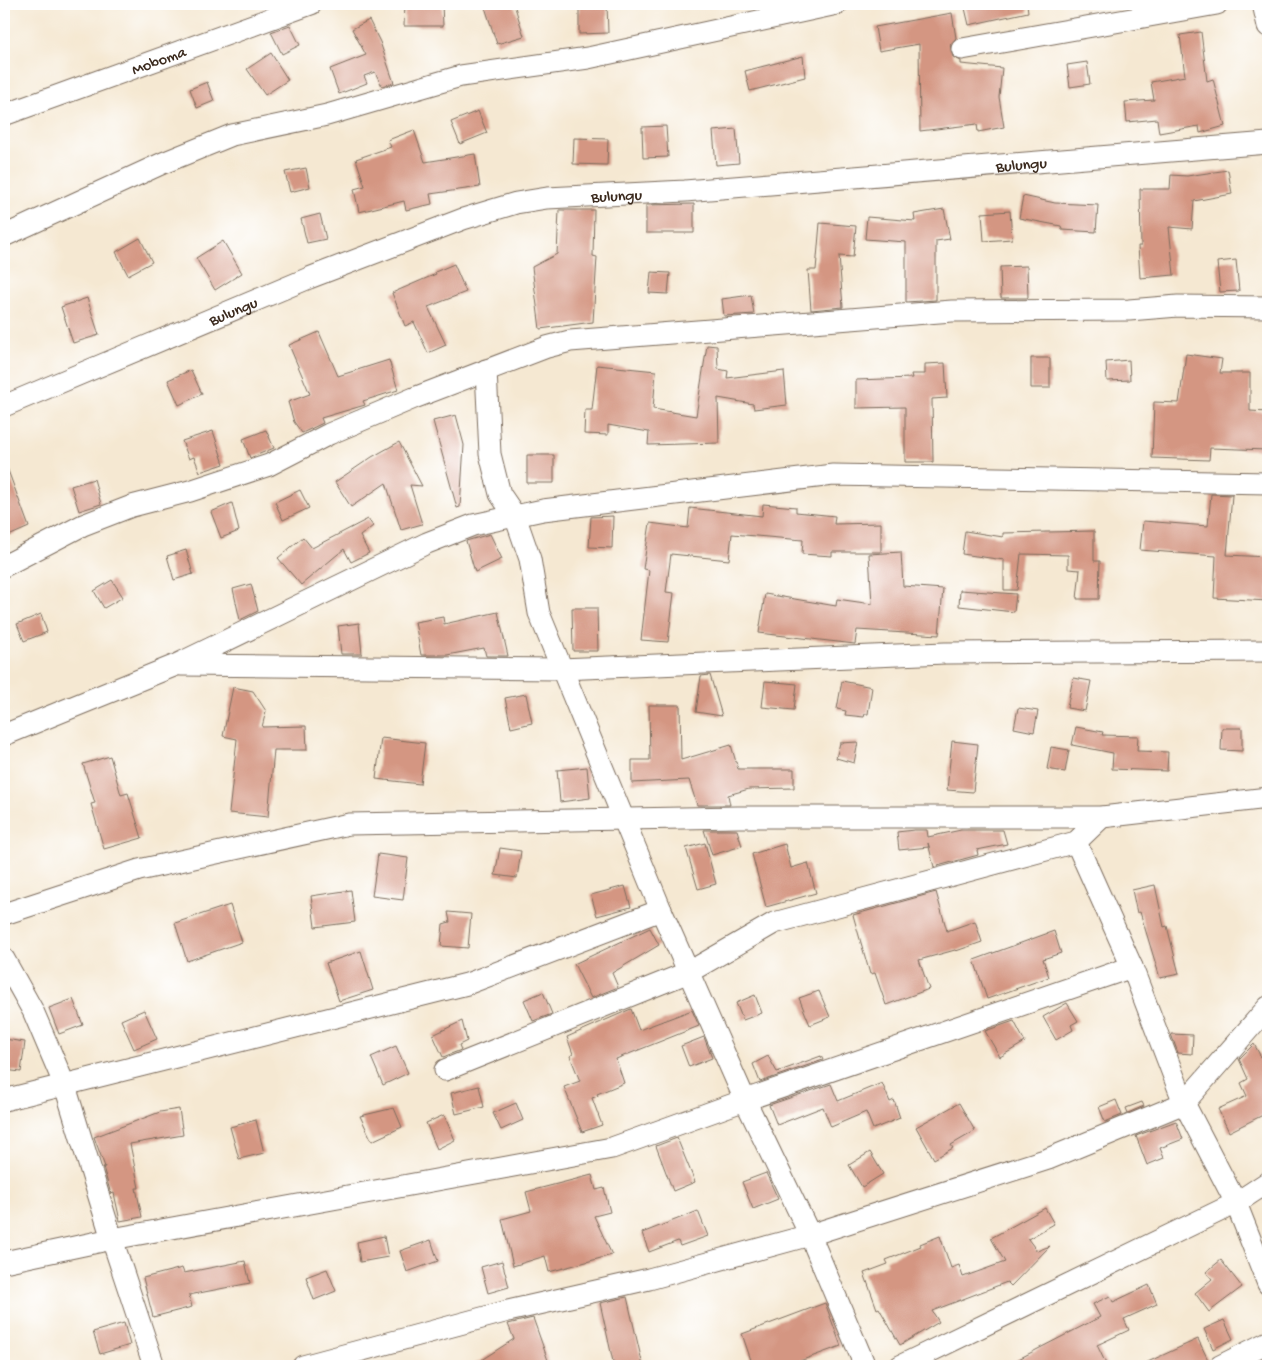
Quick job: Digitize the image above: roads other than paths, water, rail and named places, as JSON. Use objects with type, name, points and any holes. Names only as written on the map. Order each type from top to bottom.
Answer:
[{"type":"street","name":"Moboma","points":[[4,115],[312,4]]},
{"type":"street","points":[[4,236],[163,163],[232,135],[327,115],[461,76],[588,58],[837,4]]},
{"type":"street","points":[[962,49],[1217,4]]},
{"type":"street","points":[[1263,4],[1268,26]]},
{"type":"street","name":"Bulungu","points":[[4,406],[309,278],[463,219],[516,203],[547,198],[685,191],[1268,143]]},
{"type":"street","points":[[4,566],[83,524],[132,506],[190,491],[269,465],[330,434],[486,370],[570,341],[952,311],[1130,310],[1178,306],[1268,308]]},
{"type":"street","points":[[486,370],[490,454],[500,494],[515,516],[530,559],[539,613],[661,910],[745,1100],[810,1235],[865,1366]]},
{"type":"street","points":[[4,735],[176,665],[426,543],[473,525],[543,510],[662,494],[833,475],[1268,482]]},
{"type":"street","points":[[176,665],[561,669],[945,653],[1268,651]]},
{"type":"street","points":[[4,914],[139,870],[348,824],[738,817],[1102,817],[1268,798]]},
{"type":"street","points":[[445,1070],[689,972],[774,923],[1076,842],[1102,817]]},
{"type":"street","points":[[1076,842],[1132,967],[1184,1104],[1236,1203],[1268,1284]]},
{"type":"street","points":[[4,1100],[467,984],[661,910]]},
{"type":"street","points":[[4,960],[33,1011],[66,1086],[112,1239],[154,1366]]},
{"type":"street","points":[[4,1262],[112,1239],[598,1152],[1132,967]]},
{"type":"street","points":[[303,1366],[499,1313],[649,1279],[810,1235],[1036,1164],[1184,1104],[1268,1007]]},
{"type":"street","points":[[900,1366],[1236,1203],[1268,1182]]},
{"type":"street","points":[[1220,1366],[1268,1342]]}]
